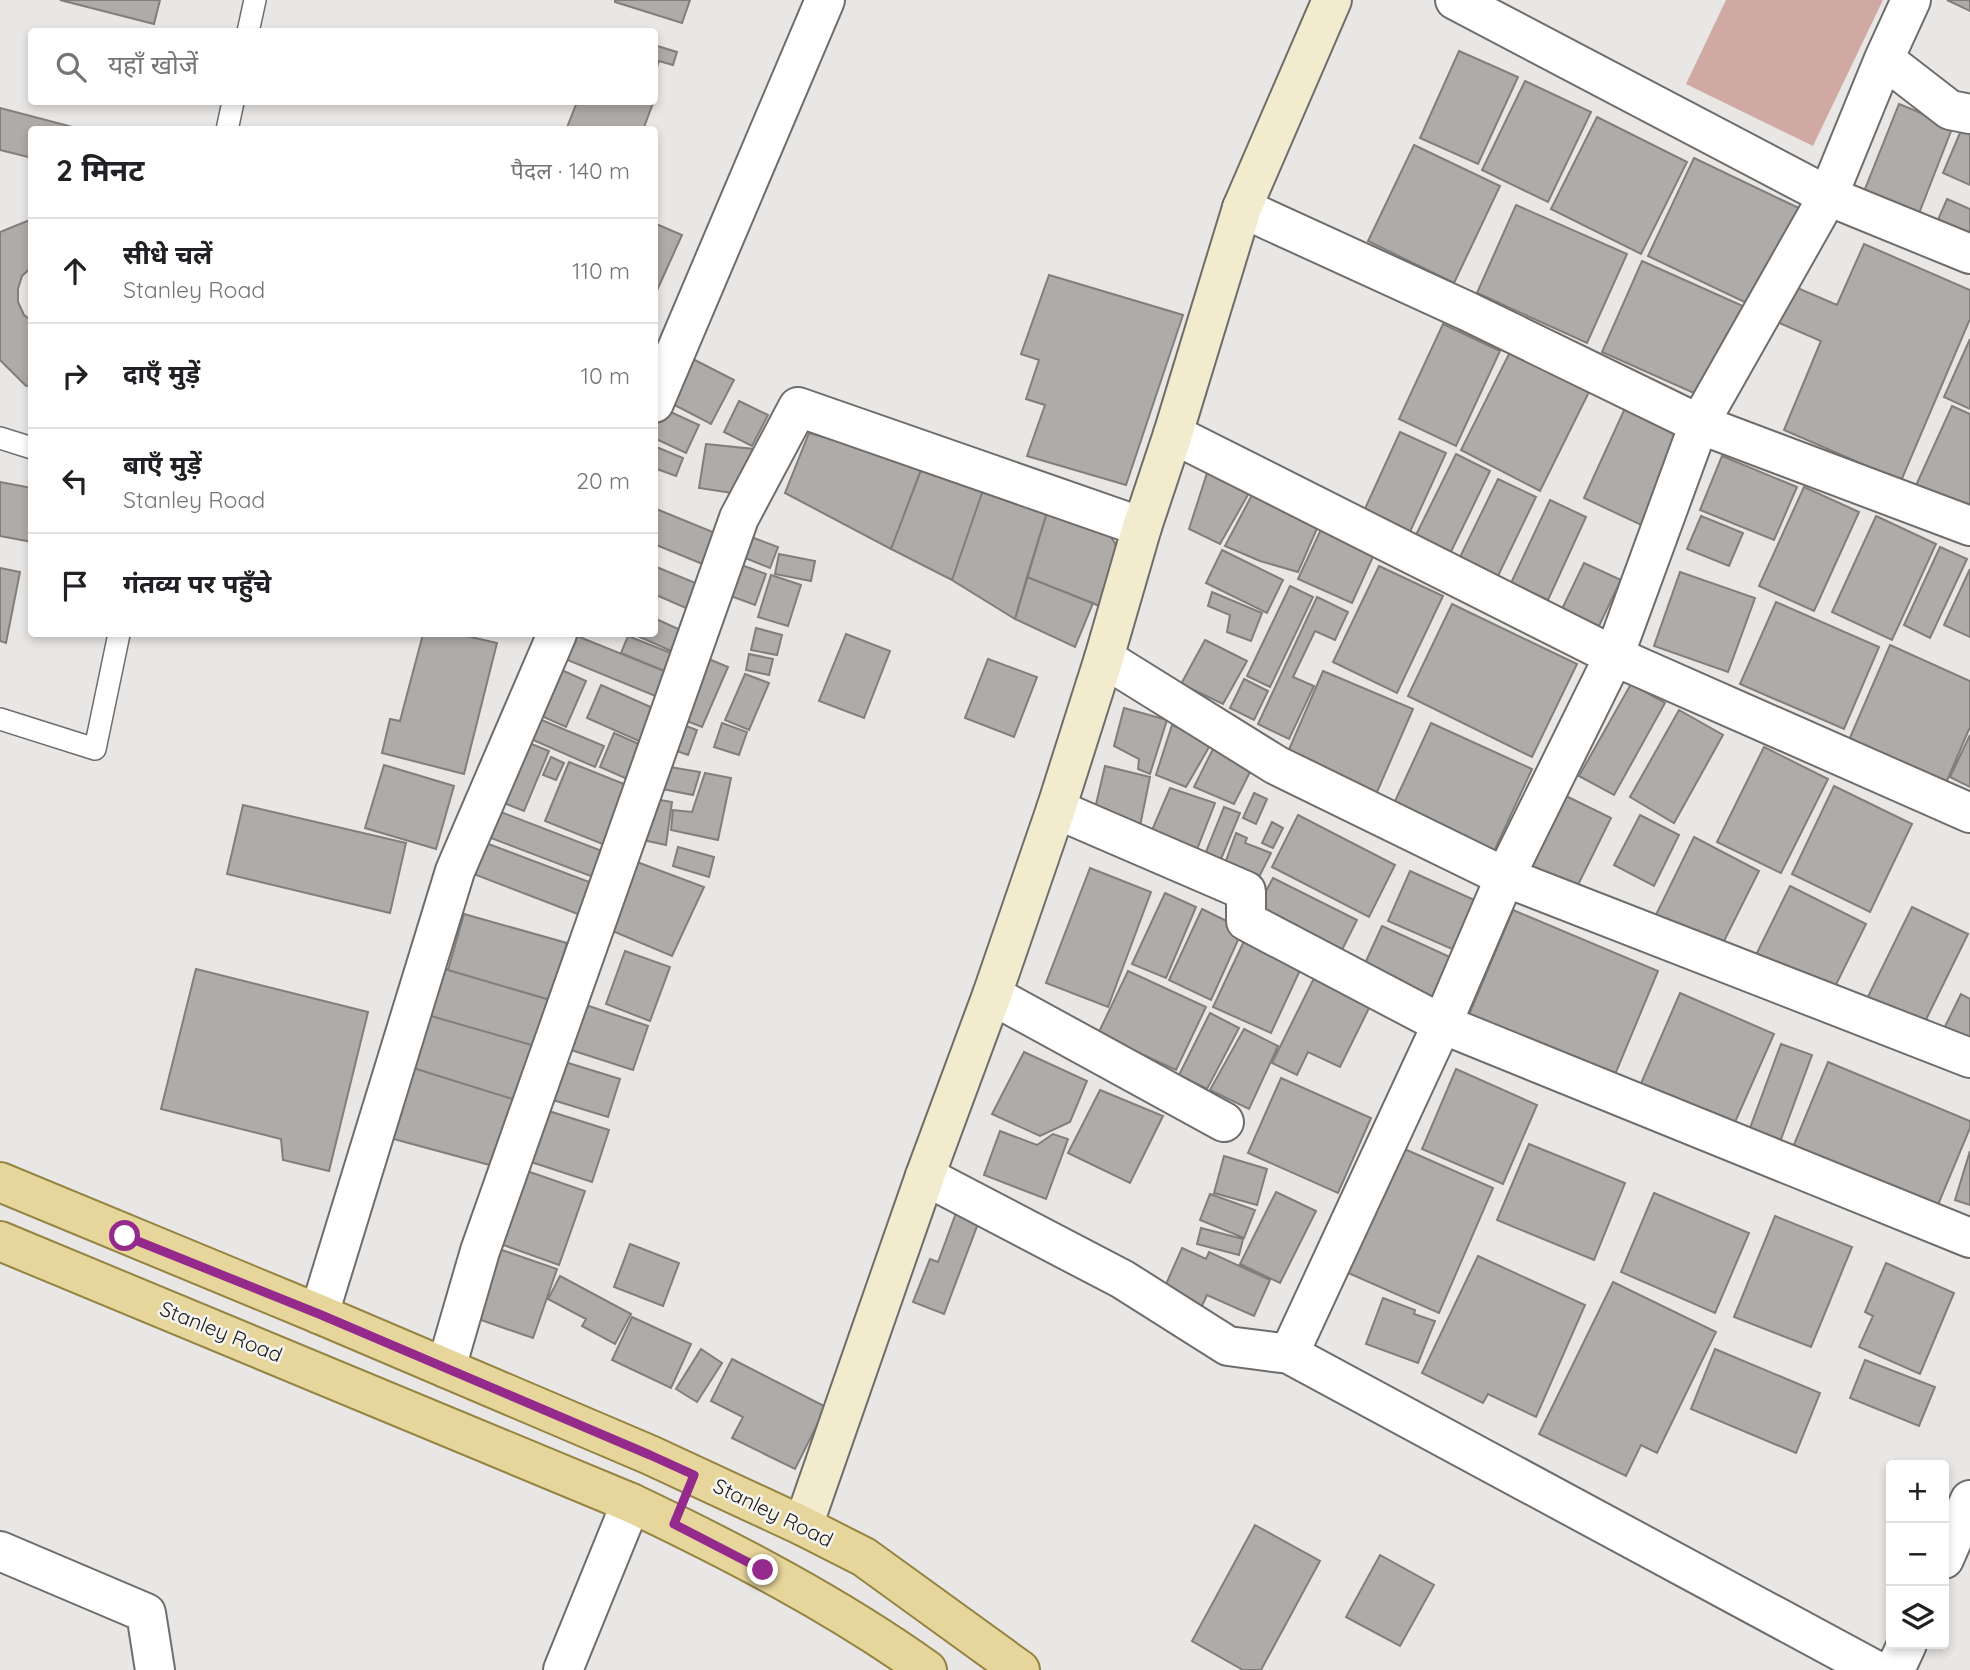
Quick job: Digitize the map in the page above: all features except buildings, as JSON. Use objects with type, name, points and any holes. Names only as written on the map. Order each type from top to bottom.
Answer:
[{"type":"main road","name":"Stanley Road","points":[[0,1182],[650,1455],[803,1526],[864,1557],[1020,1670]]},
{"type":"main road","name":"Stanley Road","points":[[0,1241],[631,1503],[763,1570],[883,1639],[927,1670]]},
{"type":"main road","points":[[674,1524],[694,1475]]},
{"type":"street","points":[[658,394],[825,0]]},
{"type":"street","points":[[803,1526],[1056,809],[1242,208],[1332,0]]},
{"type":"street","points":[[1455,0],[1828,196],[1970,254]]},
{"type":"street","points":[[1289,1354],[1442,1024],[1505,877],[1614,656],[1699,424],[1828,196],[1911,0]]},
{"type":"street","points":[[1884,59],[1950,110],[1970,114]]},
{"type":"street","points":[[1242,208],[1467,311],[1699,424],[1970,526]]},
{"type":"street","points":[[446,1368],[480,1251],[739,518],[798,407],[1142,527]]},
{"type":"street","points":[[1173,434],[1614,656],[1970,813]]},
{"type":"street","points":[[319,1314],[456,871],[556,637]]},
{"type":"street","points":[[1104,657],[1276,765],[1505,877],[1970,1058]]},
{"type":"street","points":[[1056,809],[1246,891],[1247,921],[1442,1024],[1970,1238]]},
{"type":"street","points":[[992,995],[1224,1122]]},
{"type":"street","points":[[925,1176],[1122,1279],[1228,1346],[1289,1354],[1875,1670]]},
{"type":"street","points":[[1949,1548],[1970,1500]]},
{"type":"street","points":[[563,1670],[631,1503]]},
{"type":"street","points":[[0,1552],[146,1613],[155,1670]]},
{"type":"street","points":[[1895,1670],[1905,1649]]},
{"type":"lane","points":[[249,28],[255,0]]},
{"type":"lane","points":[[228,126],[232,105]]},
{"type":"lane","points":[[0,439],[28,447]]},
{"type":"lane","points":[[0,719],[95,749],[118,637]]},
{"type":"shaded area","points":[[1726,0],[1883,0],[1813,146],[1686,84]]},
{"type":"route","points":[[125,1236],[319,1314],[694,1475],[674,1524],[763,1570]]}]
